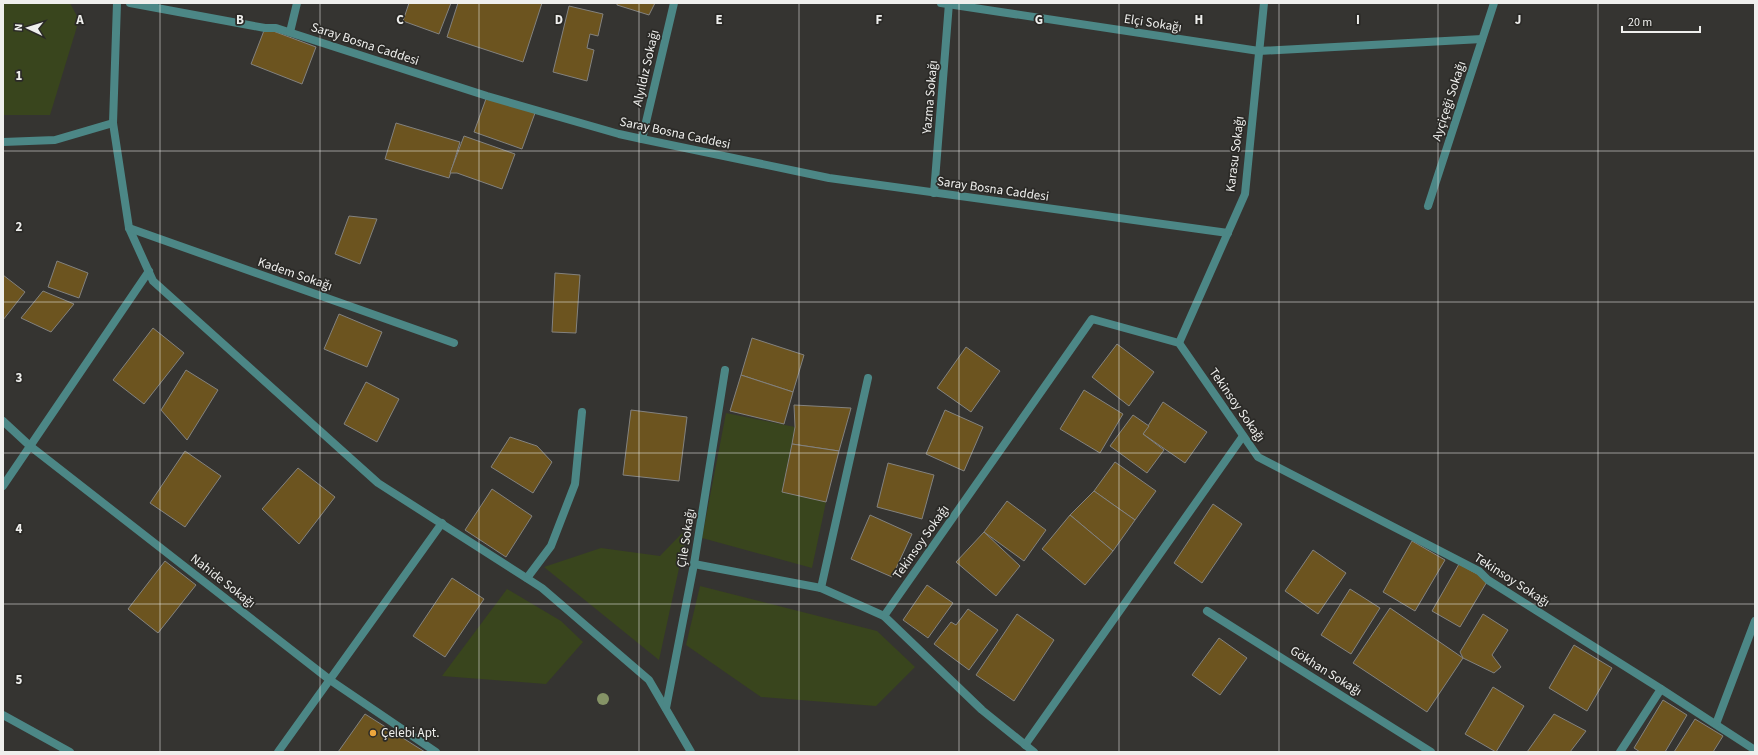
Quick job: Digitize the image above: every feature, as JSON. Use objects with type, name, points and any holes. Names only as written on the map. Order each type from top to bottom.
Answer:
[{"type":"street","points":[[117,3],[113,123],[129,228],[153,281],[378,483],[542,588],[649,680],[691,752]]},
{"type":"street","name":"Saray Bosna Caddesi","points":[[130,3],[265,28],[276,28],[487,96],[619,134],[642,139],[829,178],[1228,233]]},
{"type":"street","points":[[290,32],[297,3]]},
{"type":"street","name":"Alyıldız Sokağı","points":[[642,139],[674,3]]},
{"type":"street","name":"Elçi Sokağı","points":[[947,3],[1258,51],[1482,39]]},
{"type":"street","name":"Yazma Sokağı","points":[[934,193],[947,3]]},
{"type":"street","name":"Karasu Sokağı","points":[[1179,342],[1245,194],[1258,51],[1264,3]]},
{"type":"street","name":"Ayçiçeği Sokağı","points":[[1428,206],[1494,3]]},
{"type":"street","points":[[3,142],[55,140],[113,123]]},
{"type":"street","name":"Kadem Sokağı","points":[[129,228],[454,343]]},
{"type":"street","points":[[3,486],[149,271]]},
{"type":"street","name":"Tekinsoy Sokağı","points":[[884,616],[1092,319],[1179,342],[1258,457],[1479,571],[1488,580],[1755,750]]},
{"type":"street","name":"Çile Sokağı","points":[[666,708],[694,564],[725,370]]},
{"type":"street","points":[[822,588],[868,378]]},
{"type":"street","points":[[527,578],[551,546],[575,484],[582,412]]},
{"type":"street","name":"Nahide Sokağı","points":[[3,421],[30,446],[330,680],[436,752]]},
{"type":"street","points":[[1025,745],[1243,436]]},
{"type":"street","points":[[278,752],[442,523]]},
{"type":"street","points":[[694,564],[822,588],[884,616],[982,710],[1034,752]]},
{"type":"street","name":"Gökhan Sokağı","points":[[1207,611],[1431,752]]},
{"type":"street","points":[[1716,724],[1755,622]]},
{"type":"street","points":[[1620,752],[1661,689]]},
{"type":"street","points":[[3,715],[70,752]]},
{"type":"green space","points":[[3,3],[70,3],[79,20],[50,115],[3,115]]},
{"type":"green space","points":[[726,413],[795,427],[782,492],[826,502],[812,568],[702,538]]},
{"type":"green space","points":[[688,527],[659,660],[544,567],[601,548],[660,556]]},
{"type":"green space","points":[[700,586],[877,631],[915,667],[876,706],[761,697],[686,645]]},
{"type":"green space","points":[[507,589],[561,621],[583,642],[546,684],[442,676]]},
{"type":"building","points":[[409,3],[451,3],[439,34],[403,21]]},
{"type":"building","points":[[458,3],[542,3],[523,62],[447,37]]},
{"type":"building","points":[[617,3],[655,3],[649,15],[617,5]]},
{"type":"building","points":[[569,6],[603,14],[598,36],[590,34],[587,48],[594,50],[587,81],[553,72]]},
{"type":"building","points":[[265,28],[316,47],[302,84],[251,64]]},
{"type":"building","points":[[487,96],[535,113],[522,149],[474,132]]},
{"type":"building","points":[[396,123],[460,142],[449,178],[385,159]]},
{"type":"building","points":[[464,136],[515,154],[502,189],[457,173],[450,173]]},
{"type":"building","points":[[349,216],[377,219],[360,264],[335,254]]},
{"type":"building","points":[[57,261],[88,273],[79,298],[48,287]]},
{"type":"building","points":[[555,273],[580,275],[576,333],[552,332]]},
{"type":"building","points":[[3,275],[25,292],[3,320]]},
{"type":"building","points":[[43,291],[74,304],[51,332],[21,318]]},
{"type":"building","points":[[339,314],[382,332],[367,367],[324,349]]},
{"type":"building","points":[[153,328],[184,353],[144,404],[113,380]]},
{"type":"building","points":[[752,338],[804,355],[793,392],[741,375]]},
{"type":"building","points":[[1117,344],[1154,372],[1129,406],[1092,377]]},
{"type":"building","points":[[966,347],[1000,371],[971,412],[937,388]]},
{"type":"building","points":[[186,370],[218,390],[187,440],[161,410]]},
{"type":"building","points":[[741,375],[793,392],[784,424],[730,411]]},
{"type":"building","points":[[366,382],[399,399],[377,442],[344,424]]},
{"type":"building","points":[[1084,390],[1123,414],[1100,453],[1060,429]]},
{"type":"building","points":[[1163,402],[1207,432],[1185,463],[1143,434]]},
{"type":"building","points":[[794,405],[851,408],[839,451],[792,444],[795,427]]},
{"type":"building","points":[[631,410],[687,417],[679,481],[623,475]]},
{"type":"building","points":[[945,410],[983,427],[964,471],[926,454]]},
{"type":"building","points":[[1133,415],[1149,426],[1143,434],[1164,450],[1147,473],[1110,446]]},
{"type":"building","points":[[510,437],[537,446],[552,462],[533,493],[491,467]]},
{"type":"building","points":[[792,444],[839,451],[826,502],[782,492]]},
{"type":"building","points":[[185,451],[221,476],[185,527],[150,503]]},
{"type":"building","points":[[1115,462],[1156,491],[1135,520],[1094,491]]},
{"type":"building","points":[[888,463],[934,475],[922,519],[877,507]]},
{"type":"building","points":[[298,468],[335,497],[299,544],[262,509]]},
{"type":"building","points":[[492,489],[532,516],[506,557],[465,530]]},
{"type":"building","points":[[1094,491],[1135,520],[1113,551],[1070,515]]},
{"type":"building","points":[[1007,501],[1046,530],[1024,561],[984,532]]},
{"type":"building","points":[[1213,504],[1242,524],[1202,583],[1174,563]]},
{"type":"building","points":[[870,515],[912,534],[892,577],[851,559]]},
{"type":"building","points":[[1070,515],[1113,551],[1085,585],[1042,549]]},
{"type":"building","points":[[984,532],[1020,566],[996,596],[956,562]]},
{"type":"building","points":[[1412,541],[1445,560],[1415,611],[1383,592]]},
{"type":"building","points":[[1313,550],[1346,573],[1318,614],[1285,591]]},
{"type":"building","points":[[165,561],[196,585],[158,633],[128,609]]},
{"type":"building","points":[[1459,564],[1488,580],[1460,627],[1432,611]]},
{"type":"building","points":[[452,578],[484,599],[445,657],[413,636]]},
{"type":"building","points":[[927,585],[953,603],[928,638],[903,620]]},
{"type":"building","points":[[1350,589],[1380,608],[1351,654],[1321,635]]},
{"type":"building","points":[[1390,608],[1463,658],[1427,712],[1353,663]]},
{"type":"building","points":[[968,609],[998,630],[969,670],[934,644],[951,622],[956,625]]},
{"type":"building","points":[[1017,614],[1054,640],[1014,701],[976,675]]},
{"type":"building","points":[[1483,614],[1508,630],[1492,655],[1501,667],[1494,673],[1463,658],[1460,652]]},
{"type":"building","points":[[1219,638],[1247,658],[1220,695],[1192,675]]},
{"type":"building","points":[[1574,645],[1612,668],[1587,711],[1549,688]]},
{"type":"building","points":[[1493,687],[1524,706],[1496,752],[1465,734]]},
{"type":"building","points":[[1663,700],[1687,715],[1665,752],[1640,752],[1634,748]]},
{"type":"building","name":"Çelebi Apt.","points":[[365,714],[425,752],[338,752]]},
{"type":"building","points":[[1554,714],[1586,731],[1570,752],[1527,752]]},
{"type":"building","points":[[1695,719],[1723,736],[1713,752],[1674,752]]},
{"type":"place","name":"Çelebi Apt.","points":[[373,733]]}]
